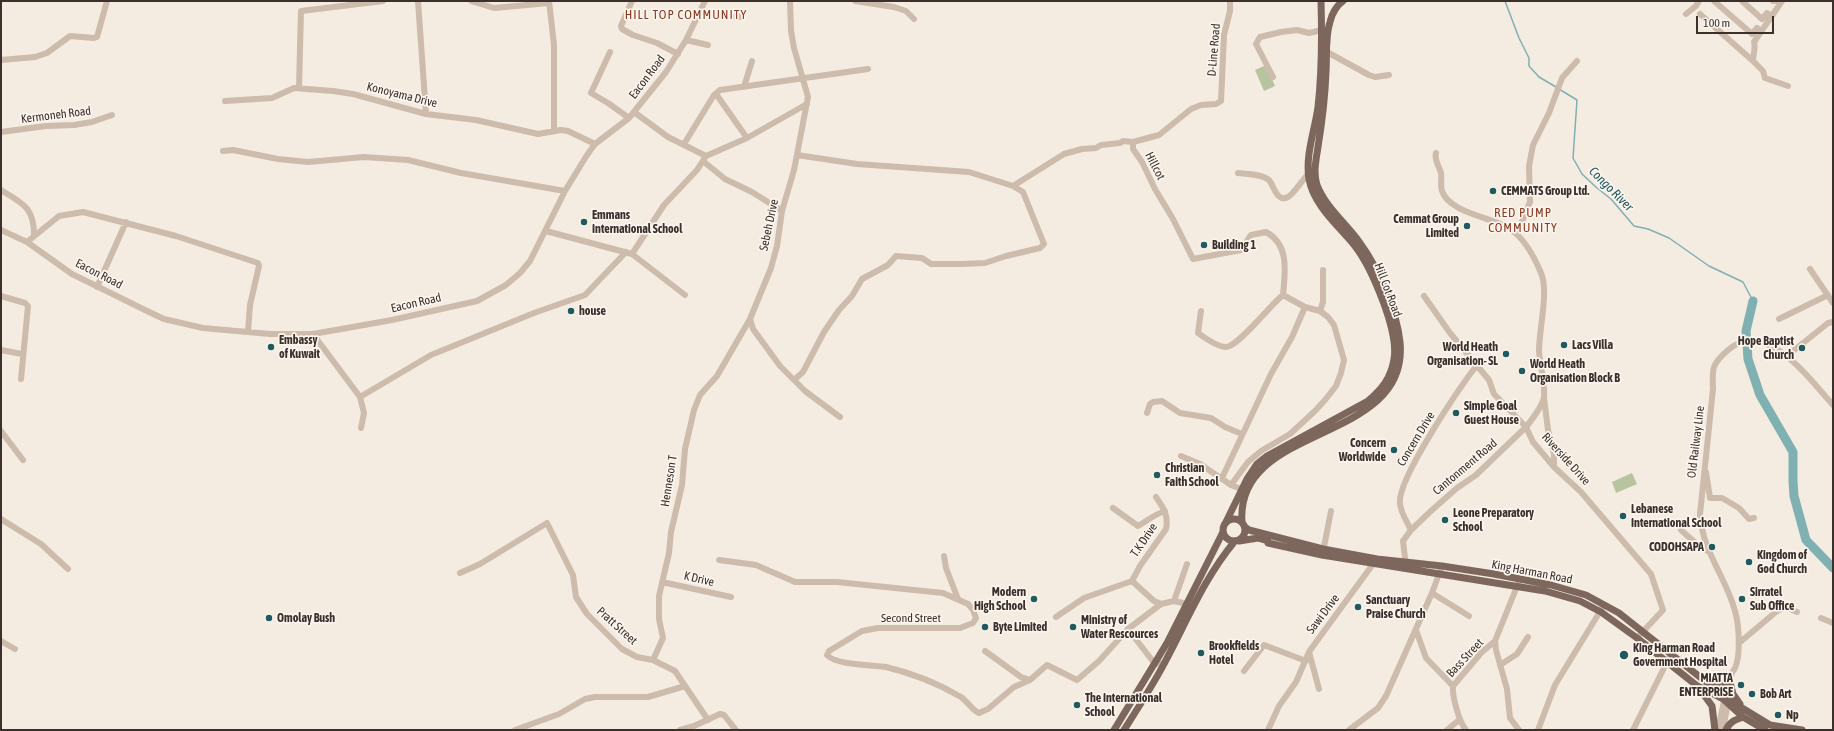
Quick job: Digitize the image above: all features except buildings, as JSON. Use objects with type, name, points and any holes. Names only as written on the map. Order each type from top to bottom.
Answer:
[{"type":"main road","points":[[1321,1],[1326,7],[1340,3]]},
{"type":"main road","name":"Hill Cot Road","points":[[1225,524],[1241,489],[1258,464],[1267,456],[1368,401],[1378,392],[1387,380],[1395,357],[1394,341],[1375,280],[1355,246],[1314,194],[1309,173],[1309,160],[1319,97],[1322,30],[1321,1]]},
{"type":"main road","name":"Hill Cot Road","points":[[1244,524],[1242,513],[1247,492],[1262,469],[1285,453],[1370,408],[1383,397],[1391,387],[1398,371],[1401,358],[1398,328],[1376,270],[1360,242],[1328,205],[1320,193],[1316,182],[1315,162],[1324,109],[1329,23],[1340,3]]},
{"type":"main road","points":[[1114,730],[1167,644],[1223,532],[1225,524],[1232,519],[1237,519],[1244,524],[1245,533],[1218,561],[1165,663],[1124,730]]},
{"type":"main road","name":"King Harman Road","points":[[1244,524],[1249,530],[1323,552]]},
{"type":"main road","points":[[1223,532],[1229,540],[1237,541]]},
{"type":"main road","name":"King Harman Road","points":[[1237,541],[1258,538],[1268,541],[1268,543],[1375,561],[1406,565],[1442,566],[1520,579],[1568,589],[1586,595],[1619,613],[1765,730]]},
{"type":"main road","name":"King Harman Road","points":[[1406,565],[1438,574],[1518,586],[1580,601],[1601,612],[1637,638],[1696,685],[1726,699]]},
{"type":"main road","points":[[1704,680],[1720,686],[1729,681],[1734,697],[1744,714],[1733,721],[1724,730]]},
{"type":"main road","points":[[1696,685],[1712,706],[1715,730]]},
{"type":"main road","name":"King Harman Road","points":[[1744,714],[1770,725],[1802,730]]},
{"type":"street","points":[[1,60],[47,53],[70,36],[97,37],[107,1]]},
{"type":"street","points":[[299,88],[301,10],[384,1]]},
{"type":"street","points":[[417,1],[426,114]]},
{"type":"street","points":[[471,1],[494,8],[549,2],[554,45],[554,132]]},
{"type":"street","name":"Eacon Road","points":[[1,230],[28,242],[62,268],[97,287],[164,319],[203,328],[248,332],[313,334],[392,320],[477,301],[520,273],[530,261],[566,191],[587,155],[595,144],[629,118],[666,72],[686,40],[705,1]]},
{"type":"street","name":"Sebeh Drive","points":[[750,319],[770,268],[780,234],[782,211],[797,155],[808,97],[791,31],[790,1]]},
{"type":"street","points":[[855,1],[894,7],[906,11],[914,19]]},
{"type":"street","name":"D-Line Road","points":[[1221,101],[1224,35],[1230,11],[1230,1]]},
{"type":"street","points":[[1686,14],[1696,6],[1699,1]]},
{"type":"street","points":[[1709,1],[1754,42],[1756,50],[1753,56],[1753,61]]},
{"type":"street","points":[[1714,1],[1752,34],[1757,28],[1761,31]]},
{"type":"street","points":[[1742,1],[1762,19],[1767,13],[1772,16]]},
{"type":"street","points":[[1754,42],[1782,1]]},
{"type":"street","points":[[631,2],[621,26],[622,29],[633,35],[657,43],[678,54]]},
{"type":"street","points":[[699,13],[742,17]]},
{"type":"street","points":[[1700,14],[1753,61],[1763,71],[1765,78],[1788,86]]},
{"type":"street","points":[[1272,77],[1256,44],[1260,37],[1297,30],[1309,33],[1322,30]]},
{"type":"street","points":[[686,40],[708,45]]},
{"type":"street","points":[[610,52],[591,93],[608,102],[629,118]]},
{"type":"street","points":[[1327,52],[1369,75],[1375,77],[1389,75]]},
{"type":"street","points":[[744,87],[752,60]]},
{"type":"street","points":[[1517,234],[1530,202],[1529,166],[1533,145],[1562,78],[1577,61]]},
{"type":"street","points":[[684,144],[720,90],[868,69]]},
{"type":"street","name":"Konoyama Drive","points":[[225,101],[272,98],[286,90],[299,88],[353,94],[426,114],[476,120],[538,134],[568,131],[595,144]]},
{"type":"street","points":[[716,94],[747,138]]},
{"type":"street","name":"Hillcot","points":[[1221,101],[1216,104],[1201,105],[1191,109],[1159,135],[1133,142],[1133,149],[1173,220],[1189,254],[1193,258],[1241,250],[1251,235],[1266,232],[1278,241],[1284,254],[1285,271],[1283,295]]},
{"type":"street","points":[[360,397],[431,355],[534,313],[585,295],[629,253],[664,205],[697,170],[705,158],[747,138],[807,104]]},
{"type":"street","points":[[634,112],[668,137],[684,144],[705,158],[725,178],[752,192],[782,211]]},
{"type":"street","name":"Kermoneh Road","points":[[1,132],[46,126],[80,124],[92,122],[112,115]]},
{"type":"street","points":[[1014,186],[1064,154],[1082,149],[1096,148],[1101,145],[1120,143],[1123,141],[1133,142]]},
{"type":"street","points":[[223,151],[243,151],[278,159],[308,162],[364,157],[408,160],[455,172],[566,191]]},
{"type":"street","points":[[1436,153],[1435,157],[1440,173],[1442,191],[1449,202],[1463,210],[1507,227],[1517,234],[1532,256],[1544,283],[1539,338],[1540,366],[1548,430],[1554,454],[1554,467]]},
{"type":"street","points":[[794,380],[803,372],[824,332],[839,310],[852,296],[862,279],[888,265],[896,256],[922,258],[930,264],[986,263],[1006,256],[1040,248],[1044,244],[1023,192],[1014,186],[969,172],[857,164],[797,155]]},
{"type":"street","points":[[1238,173],[1264,177],[1268,180],[1278,196],[1288,198],[1298,184],[1309,173]]},
{"type":"street","points":[[1,190],[28,209],[32,214],[34,222],[34,235]]},
{"type":"street","points":[[28,242],[34,235],[59,216],[79,212],[126,222],[176,236],[258,264],[259,266],[250,305],[248,332]]},
{"type":"street","points":[[97,287],[126,222]]},
{"type":"street","points":[[546,231],[629,253],[685,295]]},
{"type":"street","points":[[1810,269],[1833,303]]},
{"type":"street","points":[[1320,311],[1323,302],[1323,270]]},
{"type":"street","points":[[1201,311],[1198,334],[1224,347],[1228,347],[1238,340],[1274,302],[1283,295],[1305,307],[1320,311],[1334,325],[1344,360],[1336,386],[1325,400],[1290,434],[1261,451],[1248,462],[1231,485]]},
{"type":"street","points":[[1779,319],[1828,295]]},
{"type":"street","points":[[1,296],[25,303],[28,306],[22,354],[21,380]]},
{"type":"street","name":"Riverside Drive","points":[[1424,296],[1450,333],[1489,380],[1494,394],[1526,428],[1534,442],[1554,467],[1581,492],[1651,574],[1663,610],[1637,638]]},
{"type":"street","points":[[1222,478],[1271,374],[1292,337],[1305,307]]},
{"type":"street","points":[[750,319],[758,338],[780,366],[804,391],[840,417]]},
{"type":"street","name":"Henneson T","points":[[653,660],[663,638],[658,612],[662,582],[670,552],[671,532],[682,485],[685,449],[694,410],[700,395],[717,376],[750,319]]},
{"type":"street","points":[[1787,356],[1828,323],[1833,322]]},
{"type":"street","points":[[313,334],[360,397],[364,413],[360,428]]},
{"type":"street","name":"Old Railway Line","points":[[1718,730],[1729,681],[1736,667],[1738,643],[1736,610],[1708,551],[1701,529],[1700,514],[1704,465],[1713,389],[1712,372],[1716,361],[1730,348],[1742,342],[1753,341],[1782,351],[1833,405]]},
{"type":"street","points":[[1,350],[22,354]]},
{"type":"street","name":"Concern Drive","points":[[1411,530],[1399,504],[1404,481],[1460,388],[1477,365]]},
{"type":"street","name":"Cantonment Road","points":[[1406,565],[1404,541],[1411,530],[1457,488],[1476,475],[1526,428],[1533,419],[1544,398]]},
{"type":"street","points":[[1147,413],[1150,404],[1158,400],[1180,413],[1211,418],[1225,428],[1242,434]]},
{"type":"street","points":[[1,431],[24,460]]},
{"type":"street","points":[[1181,456],[1200,464],[1231,485],[1241,489]]},
{"type":"street","points":[[1704,465],[1710,498],[1722,498],[1739,508],[1750,519],[1754,518]]},
{"type":"street","name":"T.K Drive","points":[[1132,581],[1140,566],[1166,529],[1168,522],[1156,497]]},
{"type":"street","name":"T.K Drive","points":[[1113,508],[1138,526],[1148,521],[1156,513],[1164,511]]},
{"type":"street","points":[[1323,552],[1331,511]]},
{"type":"street","points":[[1,519],[41,544],[68,569]]},
{"type":"street","name":"Pratt Street","points":[[460,574],[480,564],[547,523],[573,575],[576,597],[587,614],[622,649],[637,657],[653,660],[675,671],[708,720]]},
{"type":"street","points":[[1681,530],[1700,547],[1708,551]]},
{"type":"street","points":[[944,556],[946,568],[958,599]]},
{"type":"street","name":"Second Street","points":[[720,560],[756,565],[795,582],[837,582],[929,590],[943,593],[958,599],[968,604],[974,610],[975,620],[968,626],[960,628],[878,628],[862,631],[829,651],[827,655],[831,658],[856,664],[885,667],[907,673],[960,697],[967,702],[975,712],[982,713],[1014,687],[1030,680]]},
{"type":"street","name":"Sawi Drive","points":[[1319,689],[1310,652],[1321,633],[1362,581],[1375,561]]},
{"type":"street","points":[[1174,601],[1187,564]]},
{"type":"street","points":[[1349,730],[1357,722],[1378,708],[1386,696],[1432,593],[1442,566]]},
{"type":"street","name":"Bass Street","points":[[1466,730],[1459,720],[1457,706],[1452,691],[1453,686],[1476,659],[1495,641],[1520,579]]},
{"type":"street","points":[[1056,617],[1084,598],[1132,581],[1154,601],[1161,604]]},
{"type":"street","name":"K Drive","points":[[662,582],[730,597]]},
{"type":"street","points":[[1432,593],[1469,616]]},
{"type":"street","points":[[985,651],[1021,677],[1030,680],[1047,665],[1077,680],[1099,661],[1128,629],[1161,604],[1174,601],[1187,604]]},
{"type":"street","points":[[1538,730],[1555,685],[1604,605]]},
{"type":"street","points":[[1738,643],[1777,611],[1786,607],[1797,612]]},
{"type":"street","points":[[1821,618],[1833,623]]},
{"type":"street","points":[[1128,629],[1155,664],[1165,663]]},
{"type":"street","points":[[1416,630],[1426,658],[1453,686]]},
{"type":"street","points":[[1500,665],[1517,654],[1528,637]]},
{"type":"street","points":[[1,641],[15,649]]},
{"type":"street","points":[[1495,641],[1507,690],[1510,718],[1519,730]]},
{"type":"street","points":[[1244,671],[1264,645],[1306,661]]},
{"type":"street","points":[[1268,730],[1279,706],[1296,682],[1310,652]]},
{"type":"street","points":[[1633,730],[1667,661],[1672,654]]},
{"type":"street","points":[[515,730],[559,714],[585,699],[602,697],[648,697],[685,686]]},
{"type":"street","name":"Old Railway Line","points":[[1724,730],[1726,699]]},
{"type":"street","points":[[680,730],[689,729],[722,714],[736,730]]},
{"type":"street","points":[[1448,730],[1459,720]]},
{"type":"green space","points":[[1266,65],[1275,86],[1264,91],[1255,70]]},
{"type":"green space","points":[[1632,473],[1637,484],[1616,493],[1612,482]]},
{"type":"waterway","name":"Congo River","points":[[1505,1],[1519,38],[1529,58],[1529,66],[1539,77],[1556,87]]},
{"type":"waterway","name":"Congo River","points":[[1559,89],[1577,100],[1573,158],[1582,174],[1611,199],[1634,226],[1648,229],[1669,238],[1709,266],[1743,282],[1753,301]]},
{"type":"waterway","points":[[1753,301],[1746,331],[1748,359],[1760,395],[1793,452],[1794,496],[1806,540],[1833,568]]},
{"type":"place","name":"CEMMATS Group Ltd.","points":[[1493,191]]},
{"type":"place","name":"Emmans International School","points":[[584,222]]},
{"type":"place","name":"Cemmat Group Limited","points":[[1467,226]]},
{"type":"place","name":"Building 1","points":[[1204,245]]},
{"type":"place","name":"house","points":[[571,311]]},
{"type":"place","name":"Lacs Villa","points":[[1564,345]]},
{"type":"place","name":"Embassy of Kuwait","points":[[271,347]]},
{"type":"place","name":"Hope Baptist Church","points":[[1802,348]]},
{"type":"place","name":"World Heath Organisation- SL","points":[[1506,354]]},
{"type":"place","name":"World Heath Organisation Block B","points":[[1522,371]]},
{"type":"place","name":"Simple Goal Guest House","points":[[1456,413]]},
{"type":"place","name":"Concern Worldwide","points":[[1394,450]]},
{"type":"place","name":"Christian Faith School","points":[[1157,475]]},
{"type":"place","name":"Lebanese International School","points":[[1623,516]]},
{"type":"place","name":"Leone Preparatory School","points":[[1445,520]]},
{"type":"place","name":"CODOHSAPA","points":[[1712,547]]},
{"type":"place","name":"Kingdom of God Church","points":[[1749,562]]},
{"type":"place","name":"Modern High School","points":[[1034,599]]},
{"type":"place","name":"Sirratel Sub Office","points":[[1742,599]]},
{"type":"place","name":"Sanctuary Praise Church","points":[[1358,607]]},
{"type":"place","name":"Omolay Bush","points":[[269,618]]},
{"type":"place","name":"Byte Limited","points":[[985,627]]},
{"type":"place","name":"Ministry of Water Rescources","points":[[1073,627]]},
{"type":"place","name":"Brookfields Hotel","points":[[1201,653]]},
{"type":"place","name":"King Harman Road Government Hospital","points":[[1624,655]]},
{"type":"place","name":"MIATTA ENTERPRISE","points":[[1741,685]]},
{"type":"place","name":"Bob Art","points":[[1752,694]]},
{"type":"place","name":"The International School","points":[[1077,705]]},
{"type":"place","name":"Np","points":[[1778,715]]},
{"type":"district","name":"HILL TOP COMMUNITY","points":[[686,15]]},
{"type":"district","name":"RED PUMP COMMUNITY","points":[[1523,220]]}]
